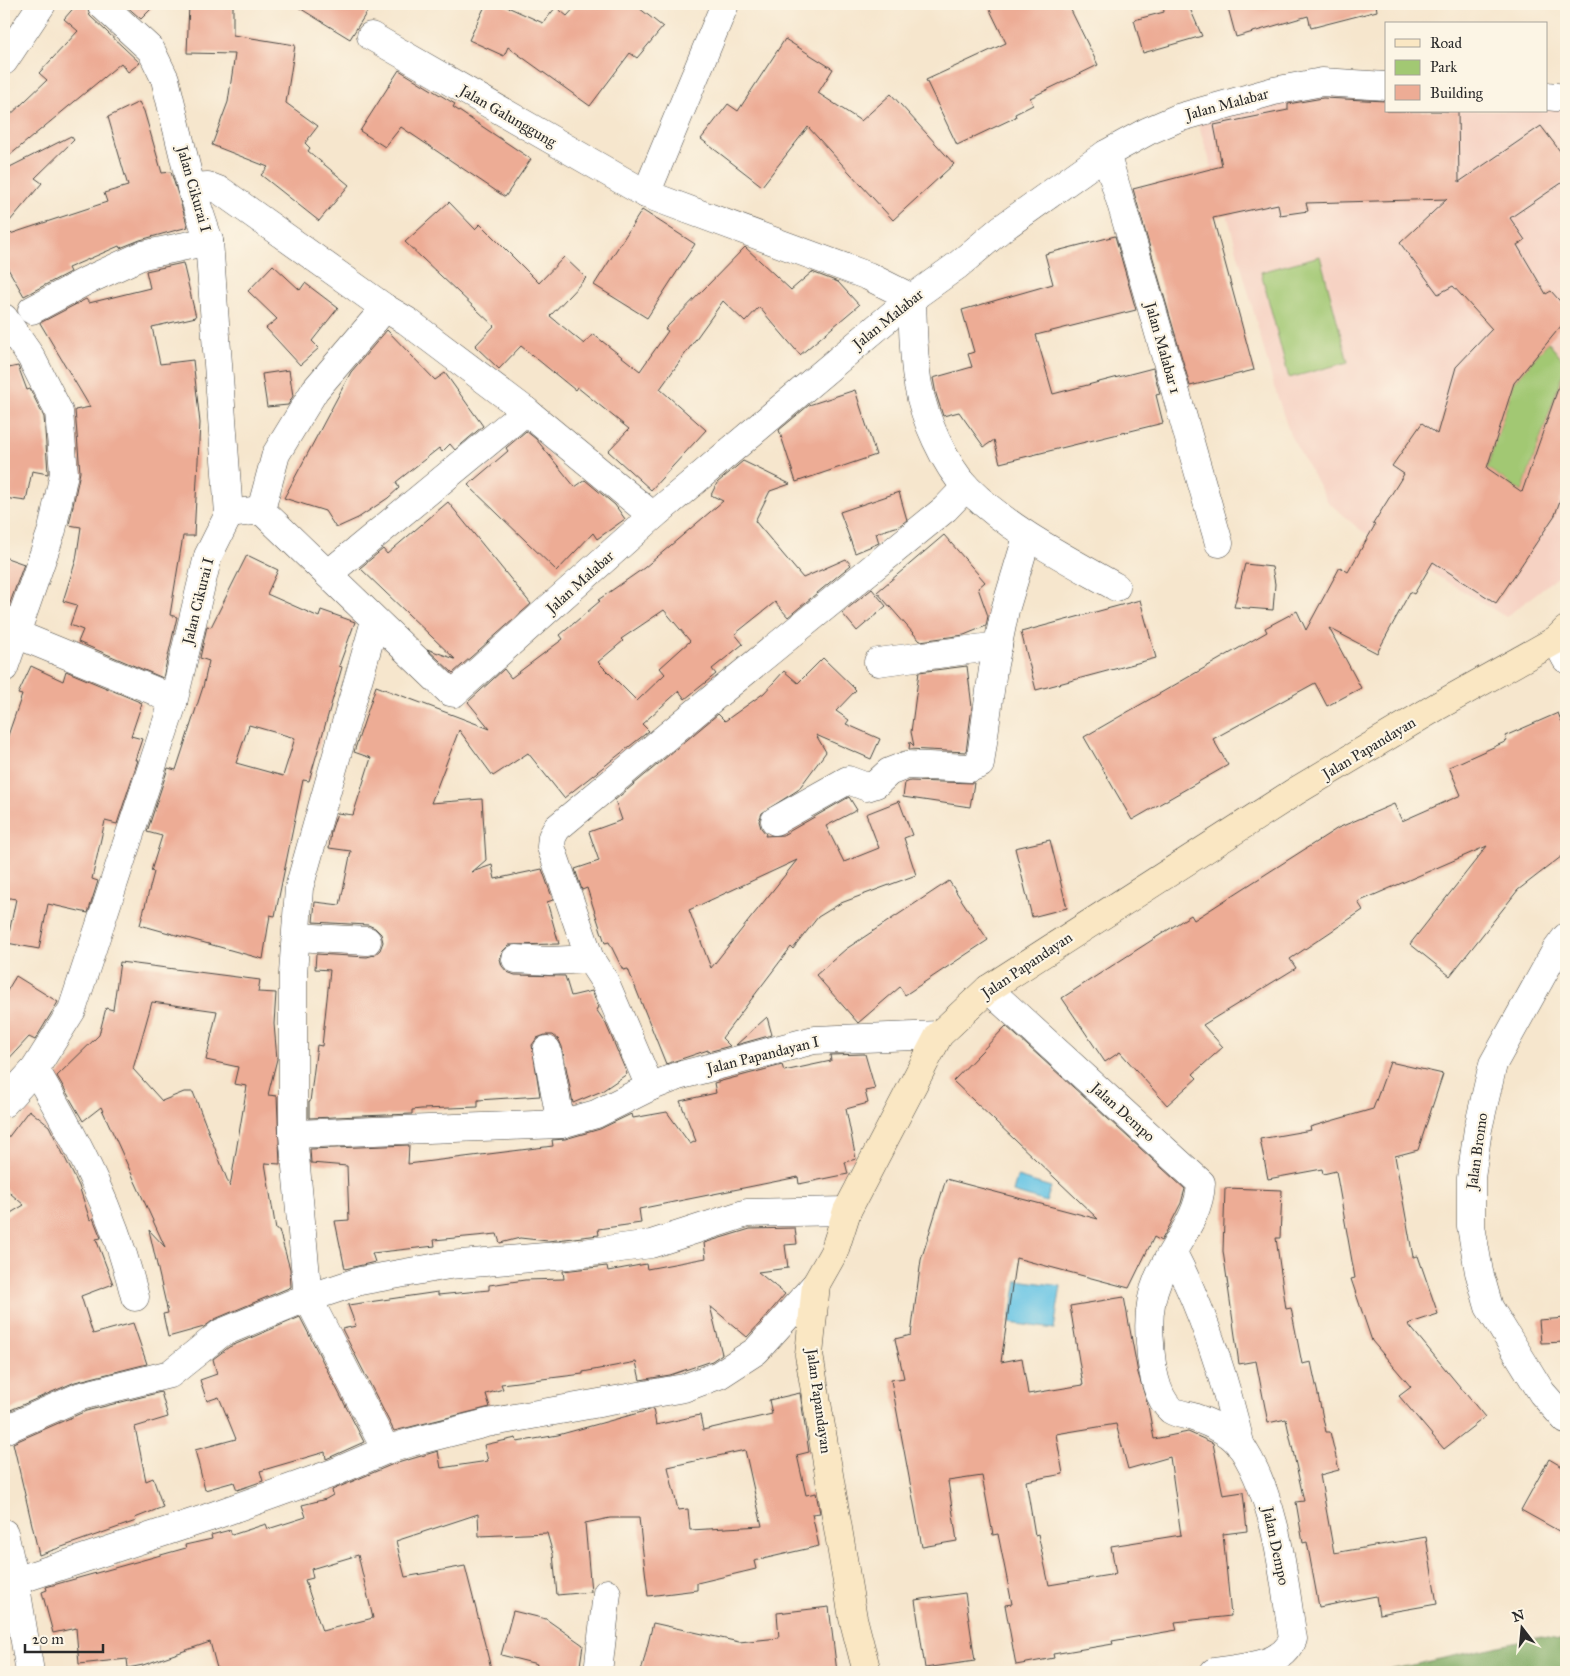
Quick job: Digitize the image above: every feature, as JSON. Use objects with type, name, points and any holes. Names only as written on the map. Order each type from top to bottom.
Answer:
[{"type":"main road","name":"Jalan Papandayan","points":[[867,1672],[853,1618],[809,1355],[816,1284],[834,1252],[847,1211],[939,1035],[988,989],[1296,791],[1438,706],[1563,643]]},
{"type":"street","points":[[4,61],[42,4]]},
{"type":"street","name":"Jalan Cikurai I","points":[[4,1103],[35,1068],[72,1010],[173,703],[208,556],[229,514],[209,241],[191,187],[164,79],[151,50],[101,4]]},
{"type":"street","points":[[646,194],[725,4]]},
{"type":"street","name":"Jalan Galunggung","points":[[371,36],[646,194],[868,276],[912,298]]},
{"type":"street","name":"Jalan Malabar","points":[[376,621],[450,692],[459,690],[653,516],[912,298],[958,265],[1000,229],[1106,154],[1148,130],[1178,118],[1274,91],[1322,82],[1385,86]]},
{"type":"street","points":[[1548,96],[1566,98]]},
{"type":"street","name":"Jalan Malabar 1","points":[[1106,154],[1139,261],[1218,543]]},
{"type":"street","points":[[191,187],[208,186],[221,191],[385,308],[407,321],[526,411],[653,516]]},
{"type":"street","points":[[32,310],[86,281],[143,255],[209,241]]},
{"type":"street","points":[[912,298],[918,386],[925,411],[942,450],[966,487],[1028,536],[1116,587]]},
{"type":"street","points":[[261,510],[276,454],[310,398],[385,308]]},
{"type":"street","points":[[4,318],[31,357],[59,412],[64,473],[52,530],[10,631],[4,668]]},
{"type":"street","points":[[328,574],[526,411]]},
{"type":"street","points":[[650,1087],[605,982],[590,959],[551,846],[552,837],[557,828],[945,509],[966,487]]},
{"type":"street","points":[[229,514],[261,510]]},
{"type":"street","points":[[261,510],[376,621],[299,888],[293,974],[293,1134],[308,1298],[386,1450]]},
{"type":"street","points":[[775,821],[848,780],[867,788],[876,784],[889,772],[907,765],[970,768],[978,766],[984,747],[1004,610],[1028,536]]},
{"type":"street","points":[[10,631],[155,691],[173,703]]},
{"type":"street","points":[[878,662],[998,646]]},
{"type":"street","points":[[296,937],[367,941]]},
{"type":"street","name":"Jalan Bromo","points":[[1566,937],[1554,952],[1493,1064],[1478,1129],[1471,1178],[1471,1226],[1479,1272],[1489,1307],[1542,1393],[1566,1420]]},
{"type":"street","points":[[516,959],[549,961],[590,959]]},
{"type":"street","name":"Jalan Dempo","points":[[988,989],[1200,1180],[1201,1187],[1189,1224],[1158,1278],[1149,1306],[1150,1344],[1157,1384],[1162,1400],[1172,1411],[1221,1429],[1241,1447],[1256,1471],[1273,1521],[1293,1639],[1289,1649],[1280,1657],[1266,1662],[1214,1672]]},
{"type":"street","name":"Jalan Papandayan I","points":[[293,1134],[561,1124],[596,1114],[650,1087],[678,1076],[814,1040],[939,1035]]},
{"type":"street","points":[[547,1050],[561,1124]]},
{"type":"street","points":[[35,1068],[89,1167],[116,1228],[135,1297]]},
{"type":"street","points":[[4,1430],[81,1396],[170,1374],[220,1333],[308,1298],[360,1281],[449,1264],[568,1255],[651,1244],[746,1214],[847,1211]]},
{"type":"street","name":"Jalan Dempo","points":[[1173,1253],[1194,1292],[1212,1342],[1230,1401],[1241,1447]]},
{"type":"street","points":[[15,1581],[208,1518],[333,1473],[386,1450],[487,1423],[684,1388],[719,1375],[756,1351],[816,1284]]},
{"type":"street","points":[[4,1533],[15,1581],[12,1619],[30,1672]]},
{"type":"street","points":[[598,1672],[607,1593]]},
{"type":"shaded area","points":[[1385,86],[1385,112],[1548,112],[1548,95],[1566,99],[1566,570],[1506,617],[1359,529],[1328,502],[1290,435],[1273,383],[1230,225],[1197,120],[1262,100]]},
{"type":"green space","points":[[1320,256],[1348,362],[1289,378],[1261,272]]},
{"type":"green space","points":[[1548,342],[1566,364],[1522,492],[1487,468],[1514,383]]},
{"type":"green space","points":[[1541,1637],[1566,1641],[1566,1672],[1380,1672]]},
{"type":"water","points":[[1017,1177],[1051,1187],[1046,1202],[1013,1192]]},
{"type":"water","points":[[1017,1280],[1061,1286],[1054,1329],[1010,1323]]},
{"type":"building","points":[[77,4],[86,4],[90,16],[140,63],[128,72],[121,63],[4,160],[4,121],[47,80],[39,73],[78,31],[64,19]]},
{"type":"building","points":[[124,4],[156,4],[141,19]]},
{"type":"building","points":[[189,4],[233,4],[233,35],[295,45],[286,103],[318,126],[305,143],[310,148],[308,151],[349,185],[319,221],[261,175],[268,167],[212,145],[228,102],[235,54],[187,53]]},
{"type":"building","points":[[293,4],[372,4],[350,39]]},
{"type":"building","points":[[486,4],[501,4],[543,23],[556,7],[567,16],[578,4],[634,4],[663,27],[637,58],[630,53],[590,106],[508,47],[504,56],[469,40]]},
{"type":"building","points":[[987,4],[1068,4],[1098,65],[1030,98],[1033,105],[1015,114],[1016,117],[957,145],[926,80],[1006,43]]},
{"type":"building","points":[[1163,4],[1188,4],[1202,36],[1143,53],[1134,20],[1164,12]]},
{"type":"building","points":[[1227,4],[1376,4],[1377,11],[1311,28],[1308,16],[1236,37]]},
{"type":"building","points":[[785,39],[833,69],[818,93],[861,121],[891,94],[954,164],[893,220],[808,127],[762,186],[701,139],[728,104],[738,111]]},
{"type":"building","points":[[399,70],[455,104],[453,107],[531,159],[505,197],[401,127],[385,147],[360,131]]},
{"type":"building","points":[[1323,98],[1385,101],[1385,112],[1458,112],[1459,182],[1541,126],[1566,159],[1566,180],[1510,218],[1525,240],[1517,245],[1546,294],[1551,291],[1566,308],[1566,320],[1514,383],[1487,468],[1522,492],[1563,374],[1566,374],[1566,483],[1555,515],[1496,603],[1433,562],[1414,594],[1410,592],[1377,653],[1329,628],[1361,688],[1327,706],[1315,683],[1213,739],[1228,765],[1132,820],[1084,737],[1267,632],[1265,628],[1297,611],[1306,630],[1340,567],[1348,572],[1375,525],[1373,524],[1404,474],[1392,466],[1422,423],[1437,434],[1456,367],[1492,329],[1453,286],[1438,294],[1400,243],[1447,199],[1306,203],[1308,211],[1280,215],[1278,204],[1213,218],[1254,370],[1190,386],[1133,189],[1222,166],[1214,125],[1288,110],[1288,104]]},
{"type":"building","points":[[139,102],[144,111],[162,173],[171,172],[188,227],[140,240],[120,248],[119,246],[68,268],[70,272],[24,296],[4,262],[4,236],[107,202],[104,193],[128,186],[108,117]]},
{"type":"building","points":[[71,136],[74,140],[35,178],[42,183],[4,228],[4,170]]},
{"type":"building","points":[[449,202],[475,229],[480,224],[539,283],[564,257],[586,278],[550,316],[584,344],[593,334],[640,371],[668,331],[665,329],[745,247],[791,290],[812,272],[838,282],[859,305],[800,355],[759,307],[745,322],[723,301],[660,389],[706,430],[651,490],[608,451],[629,429],[577,387],[575,390],[521,346],[499,369],[475,346],[494,326],[405,242]]},
{"type":"building","points":[[642,210],[695,244],[647,318],[594,285]]},
{"type":"building","points":[[1115,236],[1136,310],[1036,335],[1053,394],[1153,368],[1160,394],[1156,395],[1163,423],[1000,463],[994,440],[984,447],[959,412],[943,416],[936,394],[933,378],[972,367],[968,354],[974,352],[962,310],[1053,284],[1045,254]]},
{"type":"building","points":[[183,263],[196,317],[152,327],[160,364],[193,360],[200,423],[194,536],[183,536],[170,615],[177,617],[163,678],[78,642],[83,630],[70,625],[77,605],[63,601],[76,560],[81,527],[69,525],[80,472],[75,410],[90,407],[40,323],[86,299],[89,303],[150,288],[146,271]]},
{"type":"building","points":[[273,265],[300,290],[305,283],[338,308],[312,341],[319,348],[300,365],[266,328],[277,319],[248,291]]},
{"type":"building","points":[[387,330],[435,380],[445,373],[483,426],[455,450],[450,444],[442,452],[439,448],[396,482],[399,488],[388,498],[358,518],[336,528],[325,511],[284,498],[351,372]]},
{"type":"building","points":[[18,366],[27,390],[30,389],[44,417],[48,472],[48,474],[32,471],[26,501],[4,498],[4,369]]},
{"type":"building","points":[[289,370],[293,396],[288,405],[267,407],[262,374]]},
{"type":"building","points":[[855,390],[876,455],[796,482],[779,430],[809,405]]},
{"type":"building","points":[[526,431],[536,439],[575,487],[585,480],[615,505],[625,519],[597,539],[593,533],[557,571],[468,485],[508,451],[506,448]]},
{"type":"building","points":[[743,461],[790,484],[770,491],[755,521],[803,578],[846,559],[851,565],[788,617],[775,602],[735,634],[743,644],[712,669],[716,674],[685,699],[679,691],[642,724],[649,731],[564,798],[528,753],[493,776],[459,730],[431,803],[482,799],[486,860],[472,872],[492,865],[495,879],[542,869],[553,900],[547,902],[559,944],[509,945],[503,951],[500,959],[502,966],[507,972],[515,975],[565,976],[571,996],[592,991],[599,1008],[596,1009],[606,1024],[627,1074],[602,1091],[573,1103],[562,1047],[559,1040],[553,1035],[545,1035],[537,1038],[532,1045],[540,1096],[478,1100],[478,1107],[421,1109],[412,1110],[412,1114],[309,1118],[309,1102],[317,1045],[322,1046],[330,970],[315,969],[316,954],[367,957],[374,955],[380,950],[383,942],[381,934],[375,928],[368,925],[313,922],[315,902],[340,905],[351,851],[329,848],[331,831],[337,813],[353,815],[371,758],[354,752],[376,686],[490,729],[468,702],[504,669],[511,678],[563,639],[560,635],[600,601],[598,600],[644,568],[723,501],[711,495],[717,483]],"holes":[[[664,610],[690,641],[660,668],[665,674],[637,701],[598,662],[623,641],[621,639]]]},
{"type":"building","points":[[899,492],[907,520],[899,526],[876,533],[879,543],[855,553],[840,512]]},
{"type":"building","points":[[448,502],[531,604],[453,673],[427,649],[455,659],[360,568],[383,549],[387,554]]},
{"type":"building","points":[[944,535],[985,582],[978,588],[988,616],[986,626],[964,635],[920,641],[877,592]]},
{"type":"building","points":[[247,555],[278,570],[267,594],[319,617],[321,610],[355,622],[339,666],[342,667],[309,781],[303,780],[275,916],[270,915],[263,959],[140,925],[154,872],[151,871],[162,836],[147,832],[168,768],[176,770],[203,687],[209,661],[200,658],[207,626],[211,627]],"holes":[[[249,725],[295,738],[283,776],[236,763]]]},
{"type":"building","points":[[4,557],[24,564],[6,614],[4,614]]},
{"type":"building","points":[[1245,564],[1272,567],[1275,584],[1273,610],[1234,607]]},
{"type":"building","points":[[872,589],[886,606],[857,631],[842,613]]},
{"type":"building","points":[[1140,600],[1156,658],[1036,690],[1021,632]]},
{"type":"building","points":[[823,658],[856,690],[836,711],[849,720],[846,724],[880,739],[871,759],[816,735],[826,752],[798,790],[762,813],[759,821],[761,828],[766,834],[765,836],[783,835],[849,797],[857,810],[826,826],[844,862],[879,848],[866,814],[899,801],[912,835],[904,838],[916,875],[841,903],[818,917],[793,949],[791,947],[722,1038],[730,1046],[708,1052],[708,1050],[666,1064],[628,969],[623,970],[609,942],[605,943],[587,888],[582,890],[575,869],[599,861],[589,832],[622,820],[615,800],[718,714],[725,721],[764,693],[784,671],[798,683]],"holes":[[[797,860],[711,968],[689,910]]]},
{"type":"building","points":[[31,666],[63,681],[66,671],[142,703],[131,736],[142,739],[135,760],[138,760],[117,824],[105,821],[92,879],[98,881],[88,913],[48,904],[39,949],[7,943],[16,899],[4,897],[4,747],[22,695],[18,694]]},
{"type":"building","points":[[967,666],[972,707],[966,752],[909,749],[910,742],[914,746],[911,732],[919,672]]},
{"type":"building","points":[[1558,713],[1566,732],[1566,853],[1518,890],[1450,976],[1410,944],[1487,846],[1358,902],[1363,910],[1290,959],[1296,968],[1203,1025],[1223,1047],[1193,1074],[1197,1078],[1167,1105],[1120,1052],[1105,1062],[1062,998],[1191,915],[1194,920],[1338,828],[1394,804],[1402,821],[1461,795],[1449,767],[1507,741],[1505,736]]},
{"type":"building","points":[[910,781],[974,783],[970,807],[903,797],[905,783]]},
{"type":"building","points":[[1050,840],[1067,908],[1032,917],[1015,848]]},
{"type":"building","points":[[949,881],[988,940],[905,995],[900,987],[858,1023],[816,975],[846,949]]},
{"type":"building","points":[[120,962],[260,980],[258,992],[276,993],[274,1024],[277,1059],[268,1095],[277,1096],[280,1164],[265,1163],[276,1230],[279,1230],[290,1269],[291,1287],[215,1319],[204,1327],[168,1337],[163,1314],[168,1313],[149,1230],[165,1247],[101,1107],[83,1121],[57,1076],[99,1035],[106,1008],[113,1010]],"holes":[[[152,1002],[217,1011],[206,1060],[238,1067],[234,1084],[247,1086],[230,1187],[193,1092],[184,1092],[162,1101],[133,1069]]]},
{"type":"building","points":[[16,976],[58,1002],[35,1040],[29,1037],[4,1064],[4,996]]},
{"type":"building","points":[[767,1017],[772,1035],[736,1045]]},
{"type":"building","points":[[1006,1026],[1185,1189],[1181,1203],[1161,1241],[1154,1237],[1129,1288],[1016,1258],[1001,1362],[1022,1358],[1028,1394],[1083,1385],[1070,1306],[1124,1297],[1138,1373],[1148,1406],[1154,1439],[1188,1432],[1213,1443],[1223,1495],[1243,1492],[1247,1531],[1223,1534],[1231,1616],[1175,1622],[1177,1630],[1112,1641],[1113,1644],[1053,1654],[1054,1658],[1016,1665],[1005,1605],[1012,1604],[998,1534],[993,1535],[982,1476],[948,1481],[957,1541],[922,1547],[891,1380],[904,1378],[895,1339],[911,1335],[921,1260],[946,1179],[1098,1219],[953,1081]],"holes":[[[1116,1424],[1128,1469],[1170,1457],[1181,1535],[1111,1546],[1116,1574],[1049,1585],[1038,1534],[1035,1535],[1026,1481],[1063,1474],[1056,1434]]]},
{"type":"building","points":[[865,1054],[875,1089],[865,1091],[868,1103],[846,1109],[856,1159],[845,1162],[848,1174],[799,1184],[798,1177],[639,1209],[641,1223],[598,1229],[599,1235],[548,1241],[520,1238],[500,1243],[497,1234],[434,1240],[435,1246],[372,1253],[375,1262],[345,1269],[335,1221],[349,1220],[347,1166],[311,1163],[310,1149],[409,1145],[408,1164],[553,1146],[552,1140],[565,1139],[600,1129],[632,1114],[633,1118],[667,1112],[690,1144],[696,1141],[680,1101],[716,1093],[714,1083],[782,1065],[784,1071],[831,1061],[830,1055]]},
{"type":"building","points":[[1390,1062],[1443,1074],[1418,1150],[1395,1156],[1413,1257],[1418,1256],[1438,1314],[1408,1324],[1485,1417],[1444,1449],[1399,1396],[1411,1387],[1372,1341],[1351,1279],[1355,1278],[1336,1171],[1323,1174],[1322,1169],[1268,1179],[1260,1139],[1311,1130],[1310,1127],[1373,1109]]},
{"type":"building","points":[[29,1110],[49,1126],[79,1186],[90,1220],[93,1218],[101,1238],[96,1239],[113,1284],[81,1296],[93,1334],[133,1323],[147,1364],[75,1382],[6,1412],[4,1409],[4,1217],[24,1205],[4,1188],[4,1143]]},
{"type":"building","points":[[1225,1188],[1282,1190],[1280,1238],[1276,1238],[1286,1309],[1291,1308],[1302,1364],[1311,1362],[1326,1432],[1330,1432],[1339,1470],[1320,1475],[1334,1553],[1426,1537],[1437,1604],[1379,1614],[1376,1596],[1319,1607],[1307,1542],[1303,1543],[1296,1502],[1304,1501],[1286,1419],[1268,1423],[1256,1361],[1239,1364],[1223,1251]]},
{"type":"building","points":[[795,1228],[797,1244],[785,1245],[788,1268],[758,1272],[785,1294],[747,1337],[710,1306],[722,1354],[712,1361],[670,1375],[640,1380],[636,1362],[583,1372],[583,1374],[501,1384],[503,1389],[486,1394],[490,1407],[394,1431],[342,1329],[356,1326],[348,1305],[438,1292],[438,1295],[489,1290],[489,1285],[525,1280],[564,1279],[563,1271],[607,1266],[608,1271],[646,1264],[647,1269],[706,1258],[704,1243],[750,1229]]},
{"type":"building","points":[[300,1317],[364,1442],[326,1459],[325,1452],[260,1471],[263,1481],[237,1490],[234,1482],[205,1490],[195,1450],[236,1439],[219,1397],[207,1401],[200,1380],[217,1374],[213,1359],[229,1347]]},
{"type":"building","points":[[1566,1318],[1566,1342],[1541,1343],[1539,1320]]},
{"type":"building","points":[[161,1392],[168,1417],[135,1427],[146,1481],[153,1478],[163,1507],[135,1518],[136,1521],[39,1555],[13,1443],[86,1411]]},
{"type":"building","points":[[800,1393],[809,1452],[797,1455],[806,1495],[816,1493],[820,1513],[812,1514],[819,1546],[754,1561],[756,1569],[697,1583],[697,1590],[648,1596],[639,1518],[610,1518],[585,1523],[591,1592],[557,1595],[553,1554],[547,1533],[479,1536],[478,1514],[396,1541],[405,1577],[465,1566],[492,1672],[218,1672],[210,1642],[143,1665],[128,1668],[127,1659],[79,1664],[76,1628],[53,1633],[42,1592],[47,1590],[46,1587],[186,1548],[185,1545],[212,1539],[211,1535],[230,1530],[232,1535],[266,1524],[268,1529],[306,1517],[302,1505],[326,1499],[333,1495],[332,1490],[391,1465],[438,1451],[441,1468],[488,1461],[484,1445],[516,1438],[517,1442],[558,1435],[653,1409],[656,1425],[700,1415],[703,1430],[772,1414],[769,1400]],"holes":[[[745,1450],[762,1526],[690,1530],[688,1509],[678,1510],[668,1467]],[[358,1555],[373,1618],[322,1631],[305,1580],[313,1578],[311,1569]]]},
{"type":"building","points":[[1549,1459],[1566,1469],[1566,1535],[1521,1510]]},
{"type":"building","points":[[965,1593],[975,1661],[925,1668],[915,1600]]},
{"type":"building","points":[[829,1607],[837,1672],[641,1672],[653,1623],[739,1642],[779,1638],[777,1613]]},
{"type":"building","points":[[513,1611],[546,1619],[583,1645],[579,1672],[535,1672],[537,1664],[501,1655]]}]
